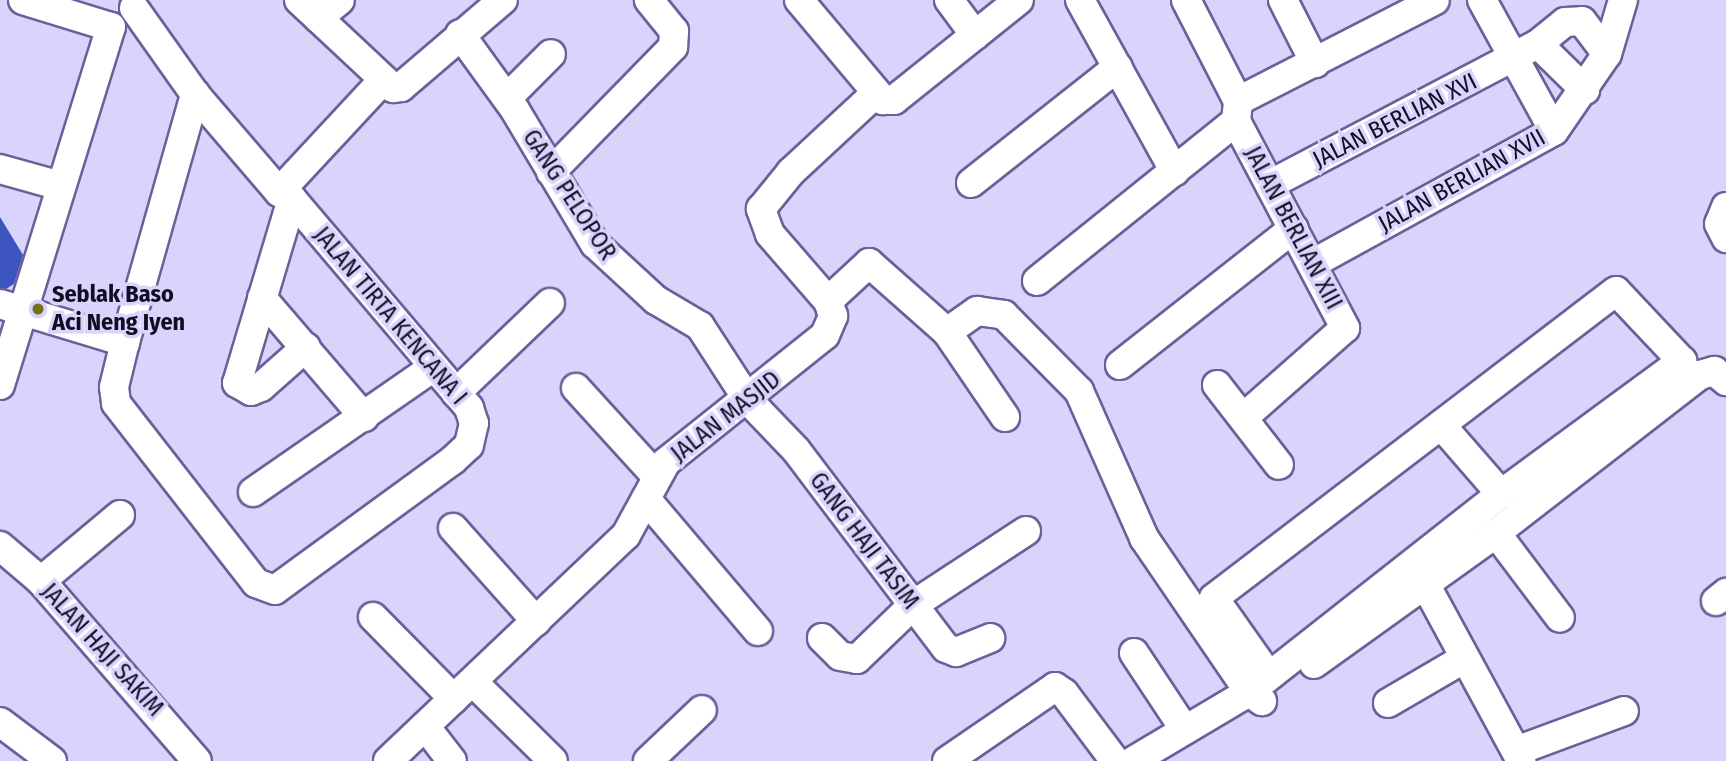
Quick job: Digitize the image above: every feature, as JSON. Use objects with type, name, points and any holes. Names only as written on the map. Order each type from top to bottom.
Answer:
[{"type":"street","points":[[23,0],[111,27]]},
{"type":"street","points":[[308,9],[341,0]]},
{"type":"street","points":[[551,172],[673,47],[674,31],[649,0]]},
{"type":"street","points":[[799,0],[875,94],[894,100],[1019,0]]},
{"type":"street","points":[[948,0],[975,35]]},
{"type":"street","points":[[1080,0],[1175,172]]},
{"type":"street","name":"JALAN BERLIAN XIII","points":[[1186,0],[1271,184],[1345,327],[1243,418]]},
{"type":"street","points":[[1283,0],[1315,63]]},
{"type":"street","points":[[1037,281],[1175,172],[1237,111],[1315,63],[1388,11],[1435,0]]},
{"type":"street","points":[[1482,0],[1528,51],[1585,90]]},
{"type":"street","name":"JALAN BERLIAN XVII","points":[[1312,264],[1554,131],[1585,90],[1607,54],[1623,0]]},
{"type":"street","points":[[308,9],[383,80],[401,87],[491,3]]},
{"type":"street","points":[[0,385],[13,308],[61,186],[111,27],[140,4]]},
{"type":"street","name":"JALAN TIRTA KENCANA I","points":[[125,342],[114,387],[116,404],[256,583],[275,590],[461,453],[474,423],[456,393],[195,94],[140,4]]},
{"type":"street","name":"JALAN BERLIAN XVI","points":[[1271,184],[1528,51],[1571,19],[1582,21],[1607,54]]},
{"type":"street","name":"GANG PELOPOR","points":[[460,34],[507,98],[595,244],[656,300],[700,326],[748,400]]},
{"type":"street","points":[[1528,51],[1554,131]]},
{"type":"street","points":[[507,98],[551,54]]},
{"type":"street","points":[[971,183],[1118,67]]},
{"type":"street","points":[[306,347],[261,387],[243,390],[237,383],[262,298],[286,196],[383,80]]},
{"type":"street","points":[[13,308],[125,342],[195,94]]},
{"type":"street","points":[[875,94],[791,172],[761,209],[770,234],[828,301],[863,265],[875,264],[947,332],[1005,417]]},
{"type":"street","points":[[0,169],[61,186]]},
{"type":"street","points":[[1726,207],[1719,224],[1726,238]]},
{"type":"street","points":[[1120,365],[1294,228]]},
{"type":"street","points":[[947,761],[1055,688],[1065,692],[1114,759],[1185,730],[1259,684],[1501,494],[1682,361],[1616,291],[1214,598],[1259,684],[1265,701],[1424,582],[1496,533],[1700,375],[1714,371],[1726,382]]},
{"type":"street","points":[[262,298],[364,418]]},
{"type":"street","name":"JALAN MASJID","points":[[388,761],[633,527],[666,463],[748,400],[825,335],[833,316],[828,301]]},
{"type":"street","points":[[456,393],[550,303]]},
{"type":"street","points":[[947,332],[977,311],[1004,315],[1079,391],[1144,538],[1259,684]]},
{"type":"street","points":[[253,492],[364,418],[432,368]]},
{"type":"street","points":[[1217,386],[1279,466]]},
{"type":"street","points":[[576,388],[758,631]]},
{"type":"street","name":"GANG HAJI TASIM","points":[[748,400],[796,450],[949,651],[990,638]]},
{"type":"street","points":[[1441,425],[1501,494]]},
{"type":"street","points":[[41,581],[120,515]]},
{"type":"street","points":[[453,528],[536,621]]},
{"type":"street","points":[[822,638],[840,656],[857,659],[913,606],[1026,531]]},
{"type":"street","points":[[1496,533],[1560,618]]},
{"type":"street","name":"JALAN HAJI SAKIM","points":[[0,546],[41,581],[197,761]]},
{"type":"street","points":[[1424,582],[1518,756],[1624,711]]},
{"type":"street","points":[[373,617],[554,761]]},
{"type":"street","points":[[1134,653],[1185,730]]},
{"type":"street","points":[[1388,703],[1465,658]]},
{"type":"street","points":[[648,761],[702,710]]},
{"type":"street","points":[[0,722],[52,761]]},
{"type":"street","points":[[425,726],[452,761]]},
{"type":"building","points":[[0,217],[23,255],[14,284],[6,289],[0,288]]},
{"type":"place","name":"Seblak Baso Aci Neng Iyen","points":[[38,309]]}]
